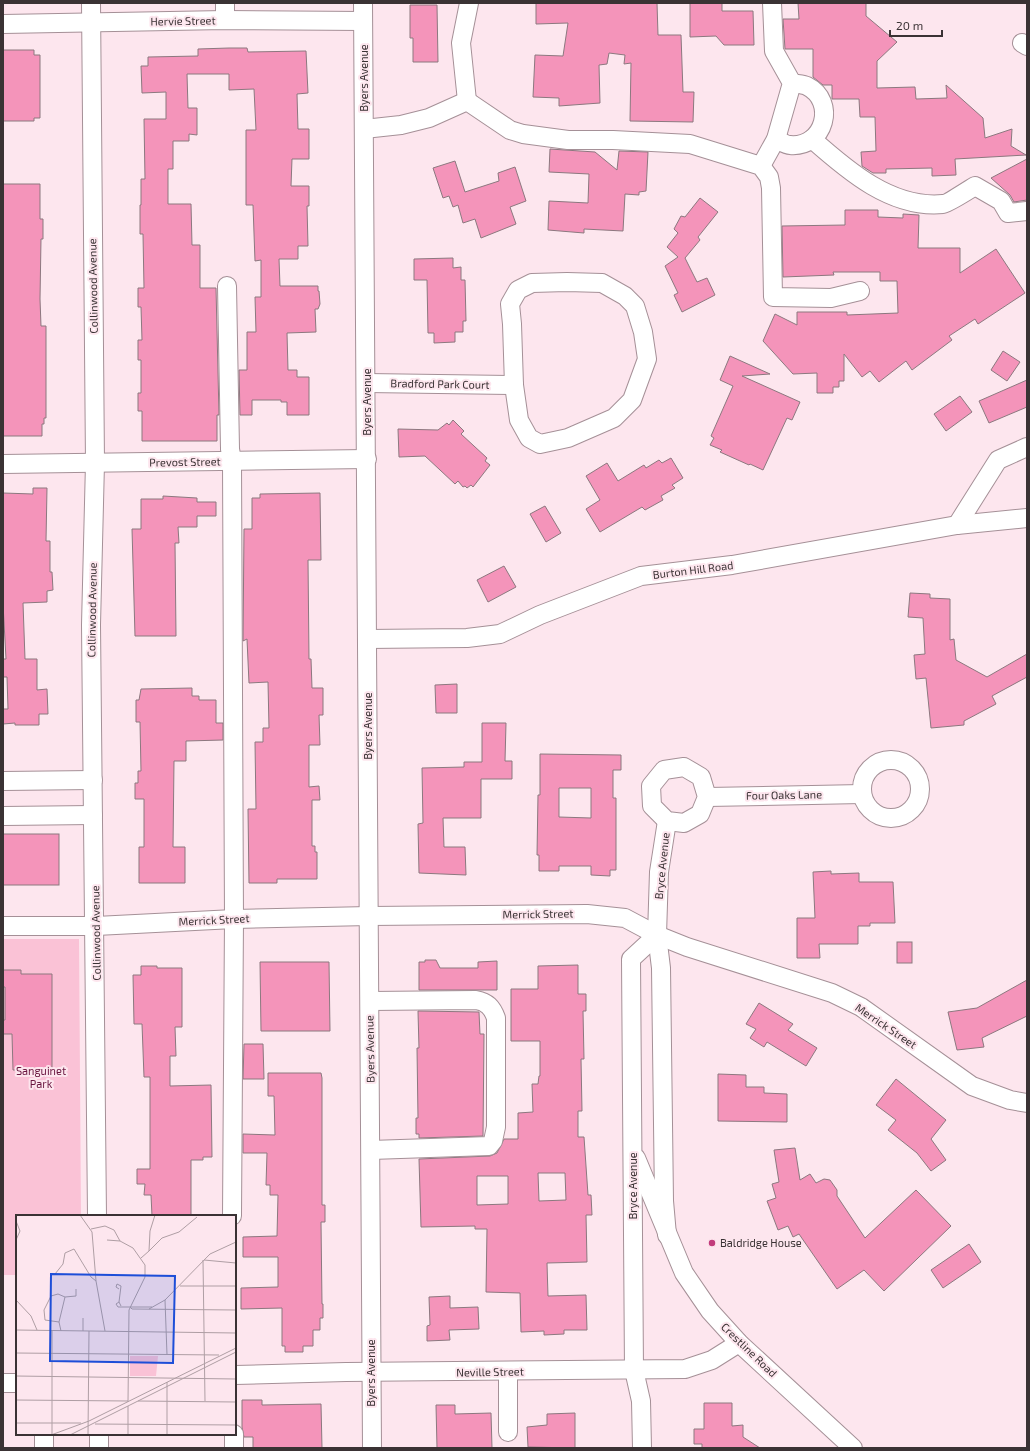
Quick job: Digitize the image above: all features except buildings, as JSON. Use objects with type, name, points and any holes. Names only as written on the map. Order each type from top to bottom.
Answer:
[{"type":"street","name":"Collinwood Avenue","points":[[91,3],[95,463],[92,625],[93,815],[96,926],[97,1215]]},
{"type":"street","name":"Byers Avenue","points":[[363,3],[367,383],[367,640],[372,1448]]},
{"type":"street","points":[[467,101],[461,43],[469,3]]},
{"type":"street","points":[[761,166],[776,139],[792,83],[774,51],[772,3]]},
{"type":"street","name":"Hervie Street","points":[[3,24],[91,22],[225,12],[364,21]]},
{"type":"street","points":[[776,139],[790,145],[804,144],[817,136],[824,123],[825,108],[818,94],[806,85],[792,83]]},
{"type":"street","points":[[364,129],[401,125],[429,118],[467,101]]},
{"type":"street","points":[[467,101],[510,130],[523,134],[568,140],[613,140],[690,144],[761,166],[769,177],[771,188],[773,297],[831,298],[860,291]]},
{"type":"street","points":[[812,139],[846,169],[878,188],[907,202],[945,205],[975,186],[1001,201],[1008,214],[1027,211]]},
{"type":"street","points":[[532,283],[602,283],[615,289],[635,306],[643,332],[647,359],[632,400],[614,418],[568,438],[540,444],[529,438],[519,420],[514,385],[510,304],[518,290],[532,283]]},
{"type":"street","points":[[227,286],[230,449],[232,461],[234,919],[232,1215]]},
{"type":"street","name":"Bradford Park Court","points":[[367,383],[514,385]]},
{"type":"street","points":[[957,525],[998,460],[1027,447]]},
{"type":"street","name":"Prevost Street","points":[[3,464],[367,459]]},
{"type":"street","name":"Burton Hill Road","points":[[367,640],[467,638],[500,634],[540,615],[641,576],[732,565],[957,525],[1027,518]]},
{"type":"street","points":[[684,766],[701,777],[707,797],[700,814],[684,822],[667,821],[652,806],[651,786],[664,770],[684,766]]},
{"type":"street","points":[[3,781],[93,780]]},
{"type":"street","name":"Four Oaks Lane","points":[[707,797],[862,794]]},
{"type":"street","points":[[3,816],[93,815]]},
{"type":"street","name":"Bryce Avenue","points":[[667,821],[660,872],[656,935],[661,968],[664,1193],[667,1234]]},
{"type":"street","name":"Merrick Street","points":[[3,926],[96,926],[234,919],[369,916],[587,914],[625,918],[656,935],[687,947],[832,993],[861,1007],[972,1086],[1010,1100],[1027,1103]]},
{"type":"street","name":"Bryce Avenue","points":[[642,1448],[641,1401],[634,1370],[631,959],[656,935]]},
{"type":"street","points":[[370,1001],[463,1000],[484,1002],[492,1008],[496,1018],[496,1127],[494,1141],[489,1146],[371,1150]]},
{"type":"street","name":"Crestline Road","points":[[632,1150],[684,1273],[710,1311],[738,1343],[853,1448]]},
{"type":"street","name":"Neville Street","points":[[236,1375],[346,1372],[371,1373],[685,1369],[712,1360],[738,1343]]},
{"type":"street","points":[[508,1371],[508,1432]]},
{"type":"street","points":[[3,1383],[16,1384]]},
{"type":"street","points":[[44,1435],[44,1448]]},
{"type":"street","points":[[99,1435],[99,1448]]},
{"type":"street","points":[[234,1435],[234,1448]]},
{"type":"green space","name":"Sanguinet Park","points":[[3,939],[79,939],[81,1215],[16,1215],[16,1275],[3,1275]]},
{"type":"place","name":"Baldridge House","points":[[712,1243]]}]
